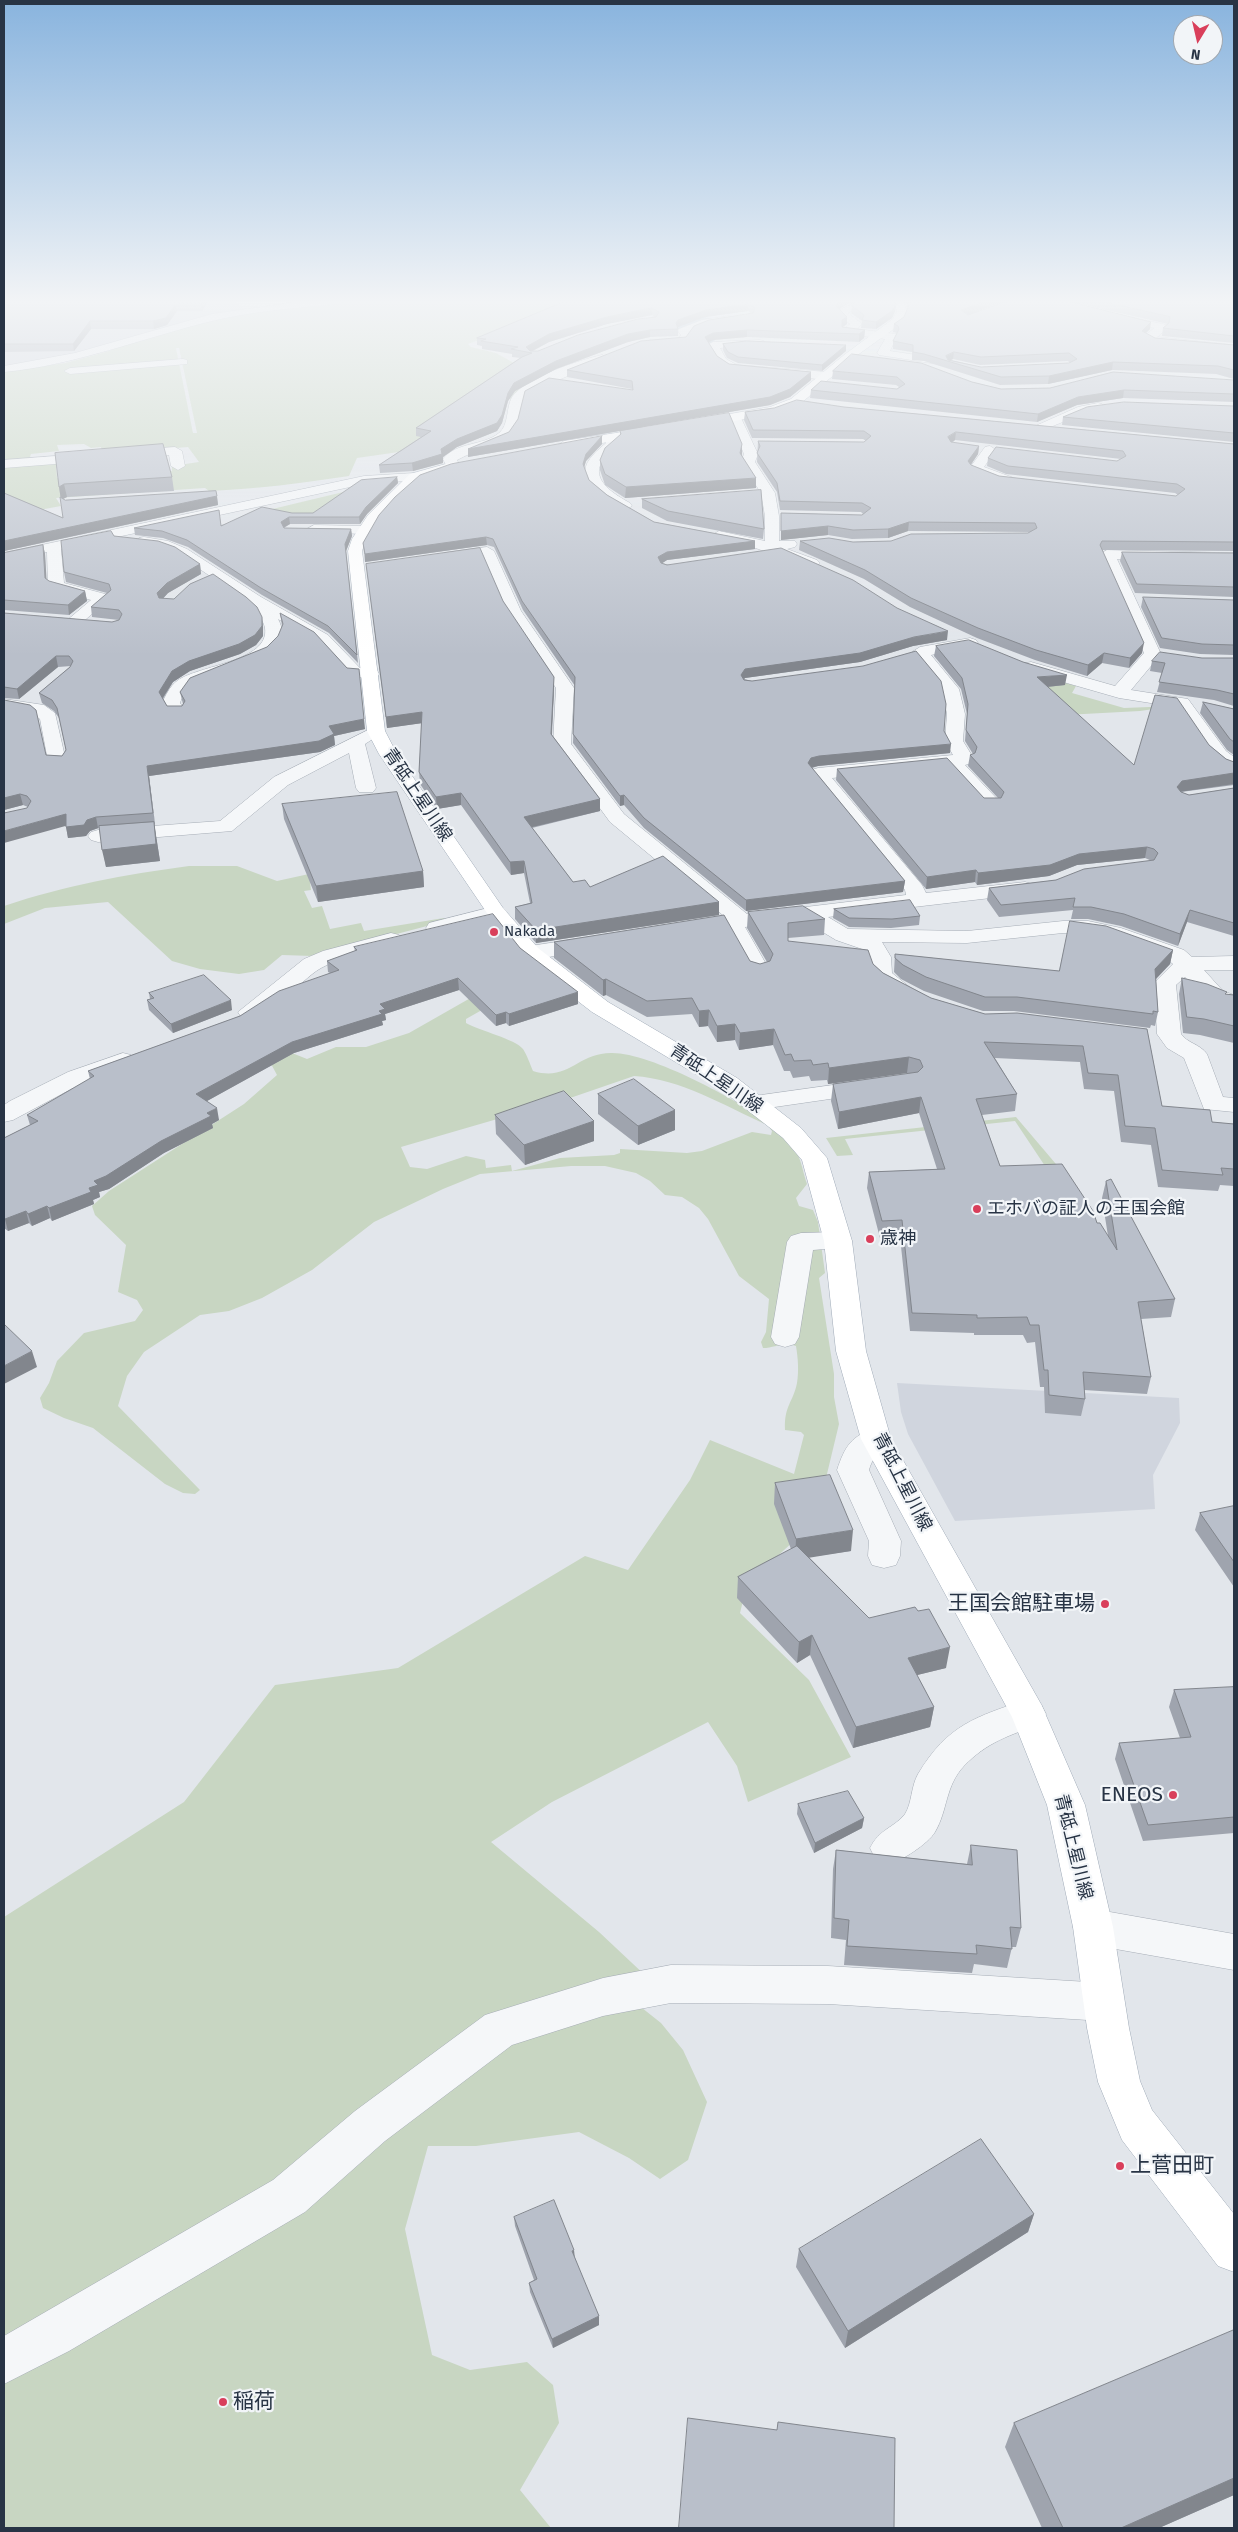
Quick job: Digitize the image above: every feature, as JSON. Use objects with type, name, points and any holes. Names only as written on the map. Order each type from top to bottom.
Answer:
[{"type":"main road","points":[[685,426],[728,419]]},
{"type":"main road","points":[[553,447],[666,429]]},
{"type":"main road","name":"青砥上星川線","points":[[471,462],[415,477],[364,530],[355,551],[367,568],[371,674],[366,737],[388,754],[496,912],[530,953],[600,1007],[728,1082],[792,1133],[814,1158],[838,1241],[851,1350],[876,1439],[1028,1714],[1066,1805],[1093,1927],[1104,2002],[1119,2082],[1137,2125],[1234,2250]]},
{"type":"street","points":[[453,466],[450,459],[458,452],[504,435],[510,427],[511,419]]},
{"type":"street","points":[[736,419],[752,444],[748,462],[773,507],[778,549]]},
{"type":"street","points":[[1056,419],[1034,427],[1066,430]]},
{"type":"street","points":[[611,438],[613,444],[598,455],[591,470],[597,488],[621,504],[638,508]]},
{"type":"street","points":[[972,448],[994,451],[976,469],[1003,480],[1022,482]]},
{"type":"street","points":[[4,464],[175,451],[178,466]]},
{"type":"street","points":[[4,557],[300,492],[364,480],[415,477]]},
{"type":"street","points":[[240,493],[300,492]]},
{"type":"street","points":[[750,494],[773,507]]},
{"type":"street","points":[[301,529],[364,530]]},
{"type":"street","points":[[706,532],[747,540],[778,549],[823,567]]},
{"type":"street","points":[[98,537],[162,544],[182,552],[255,600],[322,638],[354,673],[371,674]]},
{"type":"street","points":[[745,557],[804,543]]},
{"type":"street","points":[[54,546],[56,586],[103,598],[73,622]]},
{"type":"street","points":[[432,559],[487,551],[513,611],[565,688],[562,744],[617,818],[736,920],[759,971]]},
{"type":"street","points":[[1153,654],[1107,554],[1234,557]]},
{"type":"street","points":[[201,582],[217,574]]},
{"type":"street","points":[[176,711],[171,703],[185,683],[212,679],[259,655],[269,646],[273,636],[273,626],[255,600]]},
{"type":"street","points":[[1127,600],[1146,600]]},
{"type":"street","points":[[53,620],[98,624]]},
{"type":"street","points":[[918,900],[915,889],[818,774],[965,759],[954,740],[956,714],[950,689],[913,653],[978,646],[943,631]]},
{"type":"street","points":[[1153,654],[1172,657]]},
{"type":"street","points":[[1119,693],[1153,654]]},
{"type":"street","points":[[1020,663],[1119,693],[1206,706]]},
{"type":"street","points":[[23,707],[37,695]]},
{"type":"street","points":[[1182,703],[1219,755],[1234,766]]},
{"type":"street","points":[[4,704],[38,708],[49,717],[57,761]]},
{"type":"street","points":[[98,836],[225,828],[281,781],[366,737],[366,788]]},
{"type":"street","points":[[950,760],[991,804]]},
{"type":"street","points":[[674,930],[736,920],[1044,886]]},
{"type":"street","points":[[234,1021],[265,1003],[312,964],[331,956],[496,912]]},
{"type":"street","points":[[804,912],[844,935],[874,946],[880,957],[881,975],[892,986],[924,1001]]},
{"type":"street","points":[[844,935],[967,937],[1063,927],[1088,928],[1113,933],[1176,955],[1215,996],[1234,1002]]},
{"type":"street","points":[[530,953],[607,941]]},
{"type":"street","points":[[1224,1111],[1195,1054],[1173,1040],[1169,1034],[1165,983],[1186,964],[1234,964]]},
{"type":"street","points":[[1145,1036],[1173,1040]]},
{"type":"street","points":[[4,1115],[30,1098],[78,1075],[142,1053]]},
{"type":"street","points":[[754,1103],[888,1084]]},
{"type":"street","points":[[785,1337],[797,1278],[801,1242],[838,1241]]},
{"type":"street","points":[[876,1439],[859,1451],[853,1470],[885,1541],[884,1556]]},
{"type":"street","points":[[888,1848],[921,1823],[931,1786],[951,1756],[981,1731],[1028,1714]]},
{"type":"street","points":[[1093,1927],[1234,1952]]},
{"type":"street","points":[[4,2361],[54,2336],[289,2196],[370,2126],[500,2029],[604,1997],[671,1984],[828,1985],[1104,2002]]},
{"type":"shaded area","points":[[897,1383],[1179,1398],[1180,1423],[1153,1475],[1155,1509],[955,1521],[908,1434],[901,1412]]},
{"type":"green space","points":[[4,419],[190,419],[193,433],[197,433],[194,419],[451,419],[439,431],[399,452],[357,458],[349,476],[245,489],[209,491],[205,488],[56,498],[61,506],[23,513],[4,500],[4,467],[74,461],[56,465],[57,478],[172,471],[172,466],[199,462],[188,447],[96,455],[102,452],[101,447],[91,448],[84,444],[57,445],[59,451],[31,454],[29,460],[4,462]]},
{"type":"green space","points":[[364,487],[302,520],[264,511]]},
{"type":"green space","points":[[1021,668],[1076,686],[1072,693],[1124,708],[1174,706],[1140,711],[1065,715]]},
{"type":"green space","points":[[189,866],[237,866],[277,881],[309,874],[311,890],[304,891],[312,908],[322,906],[330,929],[361,923],[364,931],[444,918],[446,921],[313,956],[282,955],[264,970],[239,974],[200,969],[172,961],[108,902],[45,908],[4,924],[4,906],[50,892],[95,882]]},
{"type":"green space","points":[[481,992],[503,998],[466,1019],[466,1023],[519,1045],[523,1049],[533,1071],[556,1073],[599,1054],[628,1055],[648,1060],[693,1079],[737,1102],[777,1128],[794,1148],[800,1160],[807,1184],[796,1198],[799,1206],[813,1210],[818,1222],[825,1273],[819,1278],[834,1374],[834,1397],[839,1424],[826,1478],[795,1540],[747,1584],[740,1613],[809,1680],[851,1757],[748,1802],[737,1766],[708,1722],[552,1802],[491,1842],[599,1932],[648,1978],[632,2000],[661,2023],[683,2050],[707,2102],[688,2160],[660,2179],[629,2158],[579,2132],[476,2146],[428,2146],[405,2229],[432,2355],[470,2370],[527,2362],[553,2385],[559,2423],[520,2490],[551,2528],[4,2528],[4,1917],[184,1802],[275,1685],[398,1668],[585,1556],[628,1570],[690,1480],[710,1440],[794,1474],[804,1435],[801,1432],[785,1430],[785,1422],[787,1409],[797,1383],[797,1351],[796,1346],[787,1344],[763,1348],[761,1342],[766,1332],[769,1299],[739,1276],[708,1219],[699,1208],[682,1197],[665,1195],[650,1181],[636,1173],[605,1166],[571,1166],[480,1174],[443,1189],[374,1222],[312,1270],[262,1298],[229,1311],[200,1315],[144,1352],[127,1376],[118,1406],[200,1490],[195,1494],[183,1493],[165,1484],[93,1428],[43,1408],[40,1398],[49,1383],[57,1361],[84,1333],[135,1321],[143,1310],[137,1300],[118,1292],[126,1245],[95,1215],[92,1206],[109,1191],[244,1104],[277,1075],[270,1062],[292,1053],[307,1059],[336,1047],[366,1047],[409,1033]],"holes":[[[634,1076],[669,1082],[719,1102],[767,1125],[772,1131],[771,1135],[752,1132],[702,1151],[687,1153],[620,1149],[620,1153],[614,1155],[560,1158],[512,1171],[511,1165],[486,1168],[485,1160],[466,1156],[427,1169],[410,1167],[401,1147],[573,1097]]]},
{"type":"green space","points":[[1016,1117],[1067,1177],[1053,1178],[1015,1121],[845,1139],[853,1155],[837,1156],[826,1138]]},
{"type":"building","points":[[429,419],[499,419],[497,423],[457,439],[441,449],[442,454],[412,463],[379,465],[431,431],[416,428]]},
{"type":"building","points":[[518,419],[641,419],[468,449],[509,432]]},
{"type":"building","points":[[692,419],[732,419],[742,444],[740,453],[756,478],[626,487],[605,474],[600,460],[605,448],[621,434],[620,431]]},
{"type":"building","points":[[748,419],[972,419],[1234,444],[1234,542],[1102,541],[1100,545],[1144,643],[1130,658],[1104,653],[1088,665],[1036,650],[978,628],[911,598],[865,570],[800,541],[829,538],[853,542],[891,541],[911,534],[1028,533],[1037,528],[1035,523],[909,522],[888,529],[853,530],[828,526],[781,531],[781,513],[862,515],[871,508],[862,503],[780,501],[777,483],[757,453],[760,446],[758,441],[864,442],[871,436],[864,431],[753,430]],"holes":[[[956,432],[1123,451],[1126,456],[1117,461],[996,447],[988,458],[1008,466],[1177,484],[1185,489],[1176,496],[999,476],[971,465],[968,461],[979,446],[951,442],[948,437]]]},
{"type":"building","points":[[1086,419],[1234,419],[1234,433]]},
{"type":"building","points":[[602,436],[586,454],[583,464],[589,480],[607,495],[654,522],[755,541],[667,552],[658,557],[661,563],[667,565],[781,548],[853,580],[897,608],[948,631],[914,637],[860,653],[745,669],[741,675],[744,680],[752,681],[863,666],[916,651],[941,681],[946,704],[944,731],[951,744],[819,756],[811,758],[808,763],[905,881],[746,900],[644,818],[624,795],[620,796],[573,734],[575,677],[522,601],[493,539],[486,537],[365,554],[363,543],[379,515],[395,497],[420,475],[451,464]]},
{"type":"building","points":[[163,444],[172,477],[64,484],[59,487],[55,453]]},
{"type":"building","points":[[397,477],[366,507],[359,517],[289,517],[281,522],[284,528],[351,529],[345,544],[357,655],[328,626],[261,588],[187,540],[162,531],[134,528],[219,510],[221,526],[262,507],[292,513],[313,513],[361,480]]},
{"type":"building","points":[[761,490],[764,529],[668,511],[642,499]]},
{"type":"building","points":[[216,491],[217,496],[4,541],[4,493],[63,518],[60,497],[65,500]]},
{"type":"building","points":[[111,531],[114,536],[158,541],[175,547],[200,564],[167,583],[157,593],[159,598],[174,599],[190,584],[213,574],[246,597],[257,607],[262,617],[262,626],[255,635],[239,644],[189,661],[172,671],[159,692],[167,706],[182,706],[185,701],[180,692],[190,678],[267,647],[278,636],[283,624],[280,613],[314,632],[347,668],[359,669],[364,719],[329,726],[334,734],[319,741],[147,766],[153,813],[96,817],[87,820],[84,825],[66,827],[66,814],[4,831],[4,813],[27,808],[31,801],[27,796],[20,794],[4,798],[4,700],[30,705],[36,710],[46,755],[62,756],[66,750],[57,708],[52,700],[39,693],[70,667],[73,661],[69,656],[56,656],[17,689],[4,687],[4,613],[112,622],[119,620],[122,614],[119,610],[91,607],[111,590],[109,584],[64,572],[61,541]]},
{"type":"building","points":[[43,545],[45,578],[49,581],[85,591],[68,605],[4,600],[4,553]]},
{"type":"building","points":[[480,548],[503,601],[554,677],[551,734],[600,799],[524,817],[573,882],[585,880],[590,887],[663,856],[719,902],[536,930],[515,907],[532,903],[524,861],[510,862],[461,793],[436,797],[419,772],[422,712],[386,717],[366,564]]},
{"type":"building","points":[[1122,552],[1234,553],[1234,587],[1137,584]]},
{"type":"building","points":[[1143,597],[1234,600],[1234,645],[1202,644],[1162,638]]},
{"type":"building","points":[[969,640],[1023,662],[1067,675],[1037,677],[1134,765],[1155,695],[1177,698],[1209,745],[1226,759],[1234,762],[1234,773],[1182,781],[1177,787],[1181,792],[1189,795],[1234,788],[1234,923],[1190,910],[1180,934],[1124,914],[1091,907],[1073,907],[1075,898],[1001,905],[989,888],[1056,880],[1084,869],[1154,860],[1158,853],[1154,849],[1147,847],[1079,854],[1050,865],[978,873],[976,870],[927,877],[837,769],[947,758],[984,798],[1001,798],[1004,792],[970,755],[975,753],[977,747],[966,730],[968,704],[962,678],[936,646]]},
{"type":"building","points":[[1160,652],[1202,658],[1234,658],[1234,694],[1159,682],[1165,663],[1152,661]]},
{"type":"building","points":[[1203,702],[1234,709],[1234,742],[1230,739]]},
{"type":"building","points":[[397,792],[423,871],[316,886],[282,804]]},
{"type":"building","points":[[154,822],[156,844],[102,850],[99,826]]},
{"type":"building","points":[[910,900],[920,916],[892,919],[849,918],[834,909]]},
{"type":"building","points":[[803,906],[825,919],[788,923],[788,941],[868,950],[873,964],[883,973],[931,998],[985,1014],[1017,1013],[1147,1029],[1162,1106],[1210,1110],[1212,1122],[1234,1124],[1234,1169],[1221,1168],[1223,1175],[1162,1170],[1155,1128],[1125,1126],[1118,1075],[1088,1073],[1083,1046],[984,1042],[1017,1094],[976,1099],[1000,1166],[1062,1164],[1093,1211],[1097,1223],[1100,1223],[1117,1250],[1106,1181],[1111,1179],[1175,1299],[1138,1302],[1151,1377],[1083,1372],[1085,1399],[1049,1395],[1048,1370],[1044,1370],[1039,1325],[1030,1325],[1027,1317],[977,1318],[977,1315],[912,1313],[902,1220],[882,1221],[869,1172],[945,1169],[921,1097],[839,1112],[833,1084],[918,1072],[923,1067],[920,1060],[909,1057],[829,1068],[828,1063],[813,1065],[811,1060],[794,1061],[791,1054],[785,1055],[774,1029],[740,1033],[735,1024],[717,1026],[709,1010],[699,1011],[692,998],[647,1001],[606,979],[603,980],[554,942],[724,915],[750,961],[760,964],[770,961],[773,954],[748,912]]},
{"type":"building","points":[[493,914],[520,948],[578,992],[509,1014],[506,1012],[496,1015],[458,978],[380,1004],[385,1009],[379,1011],[382,1014],[292,1042],[196,1094],[217,1108],[207,1113],[211,1116],[161,1141],[106,1176],[94,1181],[98,1185],[89,1188],[91,1192],[49,1208],[47,1206],[28,1214],[26,1211],[4,1219],[4,1138],[38,1121],[27,1115],[94,1076],[88,1071],[240,1016],[279,991],[339,970],[327,961],[357,950],[354,947]]},
{"type":"building","points":[[1070,921],[1106,926],[1173,950],[1155,969],[1158,1012],[1153,1011],[1153,1014],[1017,997],[985,997],[926,977],[903,965],[895,958],[895,954],[1059,971]]},
{"type":"building","points":[[204,975],[231,1000],[171,1024],[147,1000],[154,998],[149,993]]},
{"type":"building","points":[[1182,978],[1207,984],[1227,992],[1225,994],[1234,995],[1234,1026],[1187,1017]]},
{"type":"building","points":[[634,1079],[675,1110],[638,1126],[598,1094]]},
{"type":"building","points":[[564,1091],[594,1121],[524,1145],[495,1115]]},
{"type":"building","points":[[4,1324],[32,1351],[4,1366]]},
{"type":"building","points":[[830,1475],[853,1530],[796,1539],[775,1483]]},
{"type":"building","points":[[1234,1506],[1234,1562],[1200,1513]]},
{"type":"building","points":[[797,1546],[869,1618],[915,1607],[918,1611],[929,1609],[950,1647],[908,1658],[934,1707],[856,1727],[812,1635],[799,1642],[738,1577]]},
{"type":"building","points":[[1234,1687],[1234,1817],[1148,1825],[1119,1743],[1191,1737],[1174,1690]]},
{"type":"building","points":[[848,1791],[864,1818],[815,1843],[798,1804]]},
{"type":"building","points":[[971,1845],[1017,1850],[1021,1928],[1010,1927],[1012,1949],[976,1945],[977,1954],[847,1946],[849,1920],[834,1918],[836,1850],[972,1865]]},
{"type":"building","points":[[981,2139],[1034,2214],[848,2331],[799,2249]]},
{"type":"building","points":[[554,2200],[574,2250],[572,2251],[599,2316],[552,2339],[529,2283],[537,2279],[514,2217]]},
{"type":"building","points":[[1234,2330],[1234,2478],[1121,2528],[1063,2528],[1014,2423]]},
{"type":"building","points":[[688,2418],[777,2430],[778,2422],[895,2438],[894,2528],[679,2528]]},
{"type":"place","name":"Nakada","points":[[494,932]]},
{"type":"place","name":"エホバの証人の王国会館","points":[[977,1209]]},
{"type":"place","name":"歳神","points":[[870,1239]]},
{"type":"place","name":"王国会館駐車場","points":[[1105,1604]]},
{"type":"place","name":"ENEOS","points":[[1173,1795]]},
{"type":"place","name":"上菅田町","points":[[1120,2166]]},
{"type":"place","name":"稲荷","points":[[223,2402]]}]
